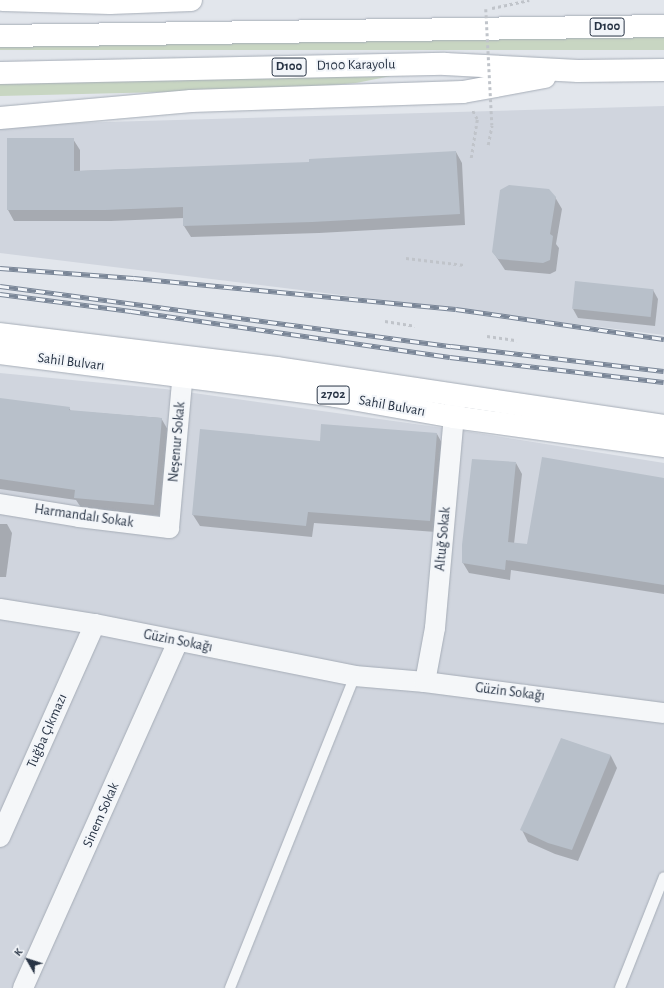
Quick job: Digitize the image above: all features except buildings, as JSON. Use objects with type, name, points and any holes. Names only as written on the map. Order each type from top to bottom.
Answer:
[{"type":"main road","points":[[3,0],[191,0]]},
{"type":"main road","points":[[550,28],[664,15]]},
{"type":"main road","points":[[0,24],[162,34]]},
{"type":"main road","name":"D100","points":[[0,36],[664,26]]},
{"type":"main road","name":"D100 Karayolu","points":[[0,73],[445,64],[578,71],[664,70]]},
{"type":"main road","points":[[0,118],[191,101],[463,92],[578,71]]},
{"type":"main road","name":"Sahil Bulvarı","points":[[0,334],[183,366],[334,396],[454,417],[664,446]]},
{"type":"main road","name":"Sahil Bulvarı","points":[[0,353],[183,366],[456,396],[664,426]]},
{"type":"street","name":"Neşenur Sokak","points":[[169,528],[183,366]]},
{"type":"street","name":"Altuğ Sokak","points":[[425,682],[436,628],[456,396]]},
{"type":"street","name":"Harmandalı Sokak","points":[[0,504],[79,517],[169,528]]},
{"type":"street","name":"Güzin Sokağı","points":[[0,609],[95,624],[178,642],[356,676],[425,682],[664,713]]},
{"type":"street","name":"Tuğba Çıkmazı","points":[[0,837],[95,624]]},
{"type":"street","name":"Sinem Sokak","points":[[23,988],[178,642]]},
{"type":"lane","points":[[230,988],[356,676]]},
{"type":"lane","points":[[620,988],[664,877]]},
{"type":"path","points":[[488,145],[492,125],[486,9],[528,0]]},
{"type":"path","points":[[463,92],[477,119],[471,158]]},
{"type":"path","points":[[406,258],[465,265]]},
{"type":"path","points":[[385,321],[415,326]]},
{"type":"path","points":[[487,336],[517,340]]},
{"type":"shaded area","points":[[664,106],[664,335],[0,253],[0,125]]},
{"type":"shaded area","points":[[0,373],[165,389],[465,431],[664,463],[664,988],[0,988]]},
{"type":"green space","points":[[0,36],[664,36],[664,50],[0,50]]},
{"type":"green space","points":[[406,73],[356,83],[287,89],[0,96],[0,82]]},
{"type":"railway","points":[[0,268],[134,278],[456,309],[664,339]]},
{"type":"railway","points":[[0,286],[451,346],[664,371]]},
{"type":"railway","points":[[0,294],[131,311],[450,357],[664,382]]}]
